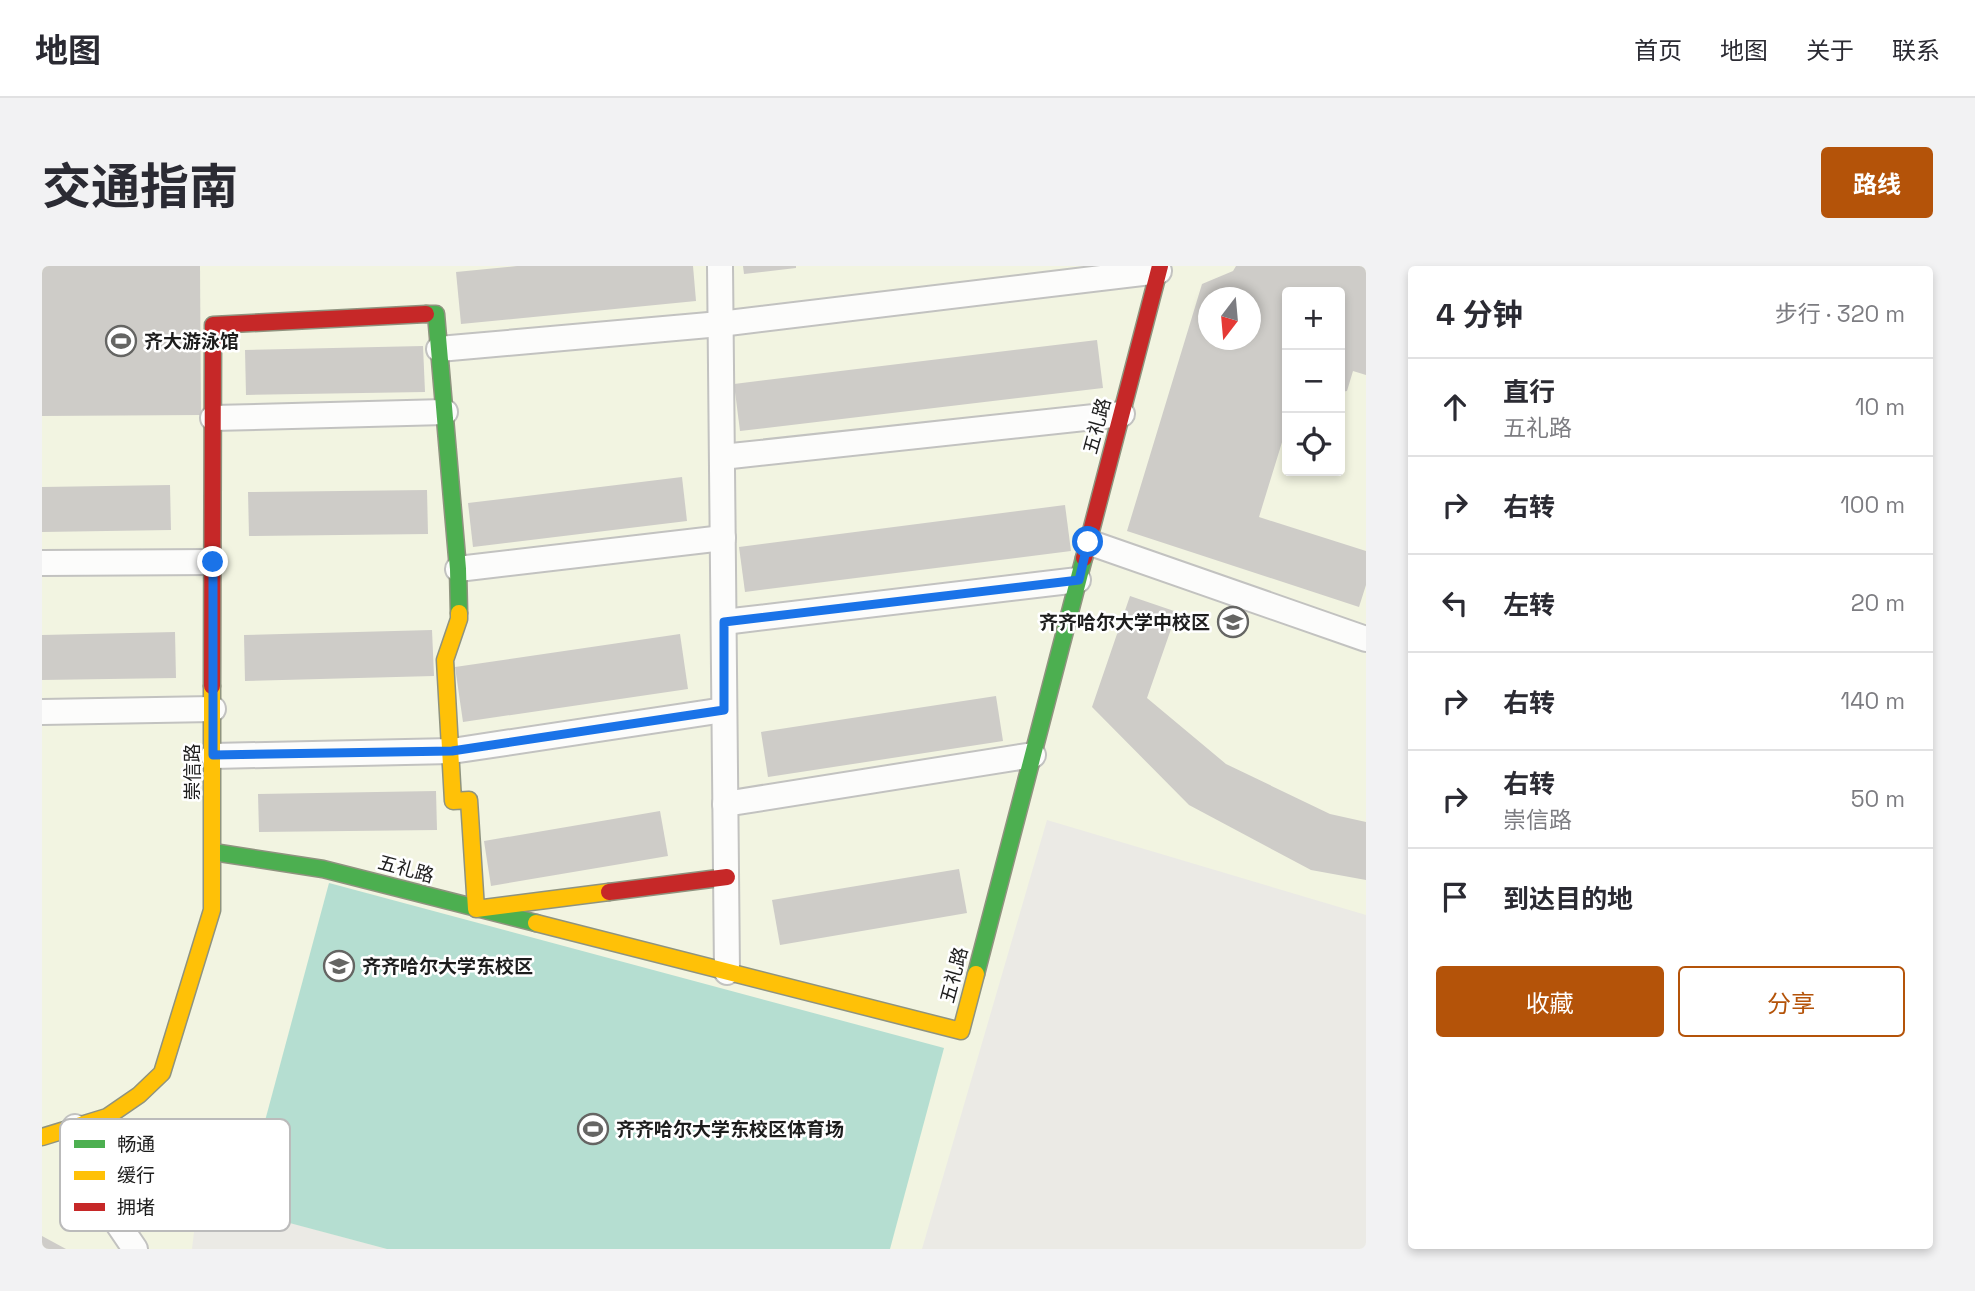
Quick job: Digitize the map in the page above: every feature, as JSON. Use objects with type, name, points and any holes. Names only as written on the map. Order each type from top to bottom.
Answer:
[{"type":"street","points":[[720,266],[727,972]]},
{"type":"street","points":[[727,877],[477,909],[469,800],[453,801],[445,660],[459,619],[458,569],[439,349],[720,324],[1160,268]]},
{"type":"street","name":"五礼路","points":[[213,852],[323,869],[961,1031],[1160,268]]},
{"type":"street","name":"崇信路","points":[[101,1119],[139,1095],[162,1073],[212,910],[213,326],[436,314],[439,349]]},
{"type":"street","points":[[213,418],[445,412]]},
{"type":"street","points":[[722,457],[1122,414]]},
{"type":"street","points":[[458,569],[723,538]]},
{"type":"street","points":[[1088,542],[1366,639]]},
{"type":"street","points":[[42,563],[213,562]]},
{"type":"street","points":[[724,622],[1079,580]]},
{"type":"street","points":[[42,712],[213,709]]},
{"type":"street","points":[[213,755],[452,751],[724,710]]},
{"type":"street","points":[[725,804],[1033,755]]},
{"type":"street","name":"崇信路","points":[[42,1137],[60,1132]]},
{"type":"street","points":[[123,1231],[135,1249]]},
{"type":"shaded area","points":[[42,266],[1366,266],[1366,915],[1047,820],[922,1249],[387,1249],[290,1223],[290,1119],[60,1119],[60,1231],[194,1231],[192,1249],[42,1249]]},
{"type":"shaded area","name":"齐齐哈尔大学东校区体育场","points":[[329,883],[944,1048],[890,1249],[387,1249],[290,1223],[290,1119],[265,1119]]},
{"type":"building","name":"齐大游泳馆","points":[[42,266],[200,266],[201,415],[42,416]]},
{"type":"building","points":[[517,266],[693,266],[696,301],[461,324],[456,272]]},
{"type":"building","points":[[743,266],[796,266],[796,268],[744,274]]},
{"type":"building","points":[[1236,266],[1366,266],[1366,375],[1353,371],[1347,391],[1345,287],[1282,287],[1282,442],[1259,517],[1366,551],[1366,585],[1359,607],[1127,531],[1198,297],[1198,350],[1261,350],[1261,287],[1201,287],[1202,284],[1233,271]]},
{"type":"building","points":[[1097,340],[1103,388],[740,431],[734,384]]},
{"type":"building","points":[[423,346],[425,392],[246,395],[245,350]]},
{"type":"building","points":[[682,477],[687,521],[473,547],[468,503]]},
{"type":"building","points":[[170,485],[171,530],[42,532],[42,487]]},
{"type":"building","points":[[427,490],[428,534],[249,536],[248,492]]},
{"type":"building","points":[[1065,505],[1071,551],[745,592],[739,547]]},
{"type":"building","points":[[1130,596],[1177,612],[1147,698],[1226,764],[1330,814],[1366,822],[1366,880],[1311,870],[1189,805],[1092,707]]},
{"type":"building","points":[[432,630],[434,676],[245,681],[244,635]]},
{"type":"building","points":[[175,632],[176,678],[42,680],[42,635]]},
{"type":"building","points":[[680,634],[688,689],[463,722],[455,667]]},
{"type":"building","points":[[996,696],[1003,741],[768,777],[761,732]]},
{"type":"building","points":[[436,791],[437,830],[259,832],[258,794]]},
{"type":"building","points":[[660,811],[668,856],[491,886],[484,841]]},
{"type":"building","points":[[959,869],[967,913],[780,945],[772,900]]},
{"type":"building","points":[[42,1236],[66,1249],[42,1249]]},
{"type":"traffic: fast","points":[[426,314],[436,314],[458,569],[459,613]]},
{"type":"traffic: fast","points":[[976,974],[1084,558]]},
{"type":"traffic: fast","points":[[213,852],[323,869],[536,923]]},
{"type":"traffic: slow","points":[[459,613],[445,660],[453,801],[469,800],[476,909],[609,892]]},
{"type":"traffic: slow","points":[[100,1119],[139,1095],[162,1073],[212,910],[212,686]]},
{"type":"traffic: slow","points":[[536,923],[961,1031],[976,974]]},
{"type":"traffic: slow","points":[[42,1137],[60,1131]]},
{"type":"traffic: jam","points":[[1084,558],[1160,266]]},
{"type":"traffic: jam","points":[[212,686],[213,325],[426,314]]},
{"type":"traffic: jam","points":[[609,892],[727,877]]},
{"type":"place","name":"齐大游泳馆","points":[[121,341]]},
{"type":"place","name":"齐齐哈尔大学中校区","points":[[1233,622]]},
{"type":"place","name":"齐齐哈尔大学东校区","points":[[339,966]]},
{"type":"place","name":"齐齐哈尔大学东校区体育场","points":[[593,1129]]},
{"type":"route","points":[[213,562],[213,755],[452,751],[724,710],[724,622],[1079,580],[1088,542]]}]
